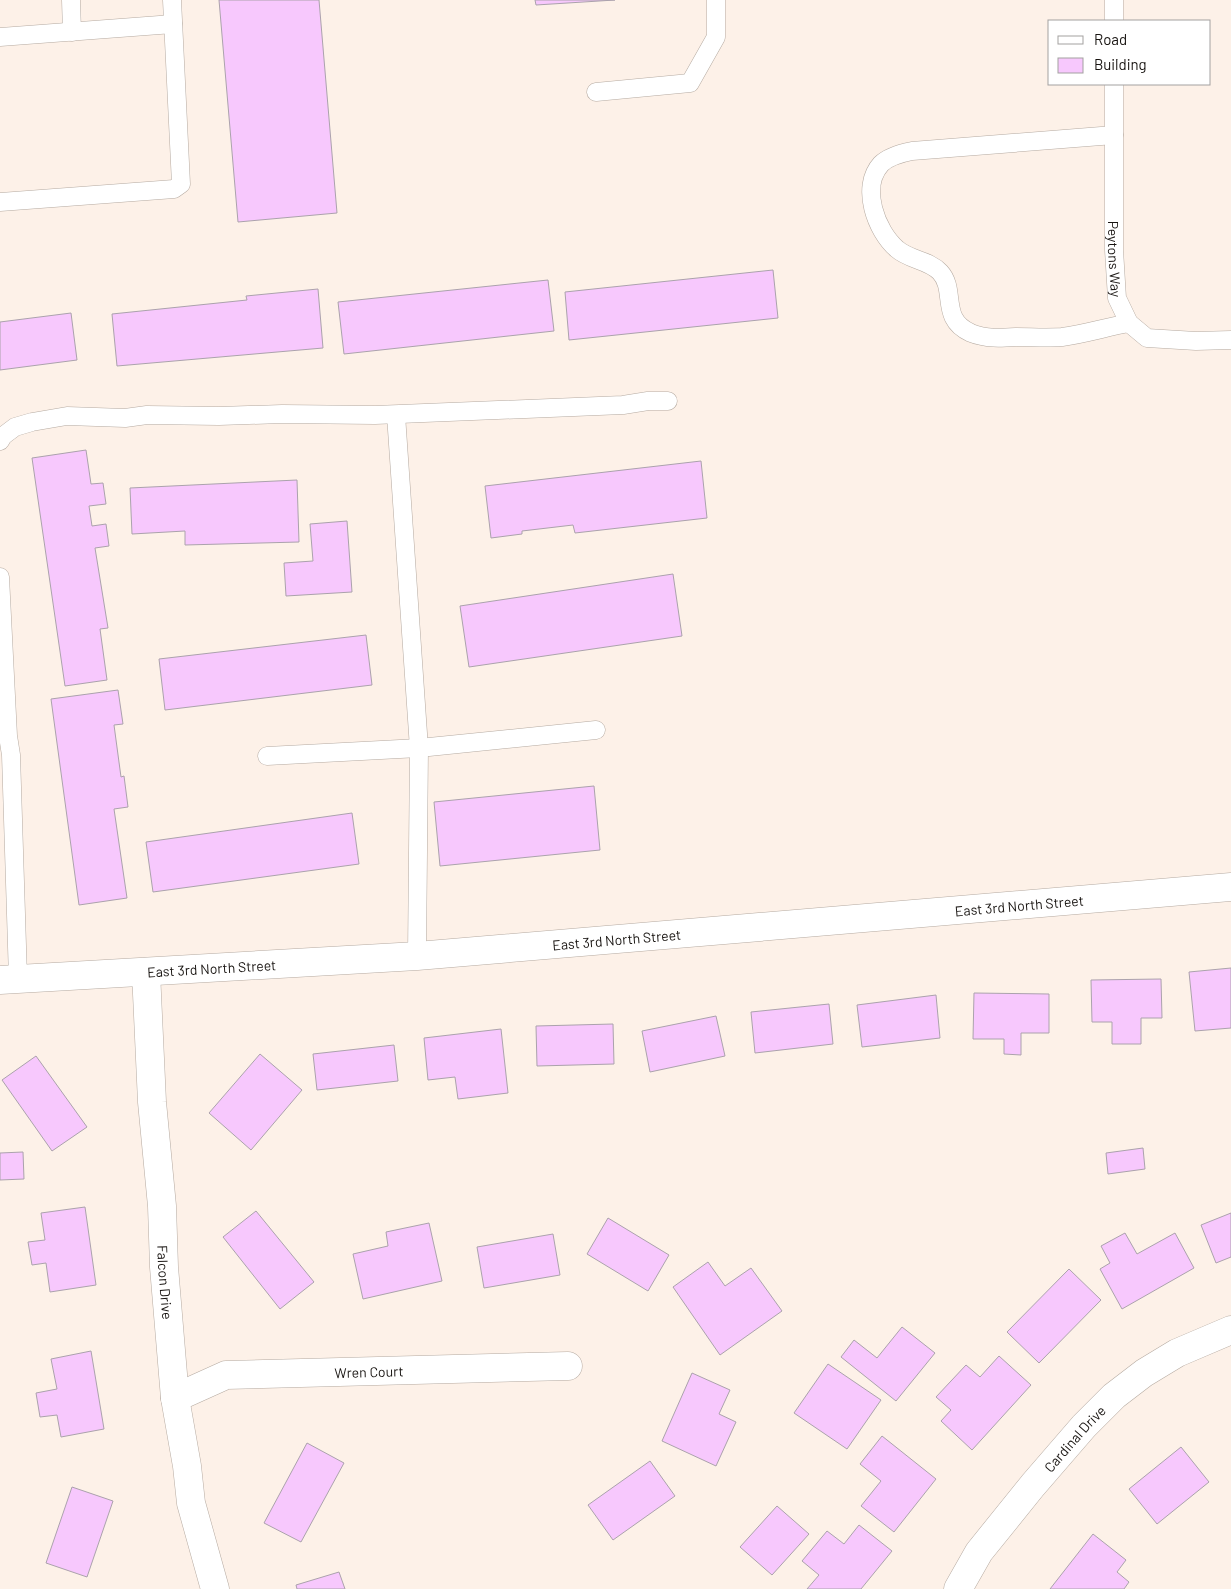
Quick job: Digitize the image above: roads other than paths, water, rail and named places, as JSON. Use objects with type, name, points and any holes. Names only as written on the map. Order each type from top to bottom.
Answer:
[{"type":"street","name":"East 3rd North Street","points":[[9,979],[417,956],[1231,887]]},
{"type":"street","name":"Falcon Drive","points":[[146,972],[152,1102],[162,1206],[164,1267],[175,1398],[187,1466],[190,1503],[215,1589]]},
{"type":"street","name":"Cardinal Drive","points":[[958,1589],[979,1552],[1033,1485],[1084,1426],[1114,1396],[1144,1373],[1177,1353],[1231,1330]]},
{"type":"street","name":"Wren Court","points":[[175,1398],[226,1374],[568,1366]]},
{"type":"lane","points":[[71,0],[72,32]]},
{"type":"lane","points":[[0,202],[174,189],[181,184],[172,0]]},
{"type":"lane","points":[[596,92],[690,83],[716,37],[716,0]]},
{"type":"lane","points":[[1114,0],[1114,20]]},
{"type":"lane","points":[[0,37],[173,24]]},
{"type":"lane","name":"Peytons Way","points":[[1114,85],[1114,250],[1117,298],[1129,323],[1147,338],[1196,341],[1231,340]]},
{"type":"lane","points":[[1114,135],[912,150],[895,155],[882,164],[872,178],[871,203],[880,229],[897,249],[941,272],[947,286],[949,304],[955,321],[969,332],[985,338],[1062,337],[1129,323]]},
{"type":"lane","points":[[0,441],[2,436],[15,427],[67,416],[125,418],[147,415],[396,414],[623,406],[648,401],[668,401]]},
{"type":"lane","points":[[396,414],[419,748],[417,956]]},
{"type":"lane","points":[[0,577],[8,736],[11,755],[9,979]]},
{"type":"lane","points":[[267,756],[419,748],[596,730]]}]
